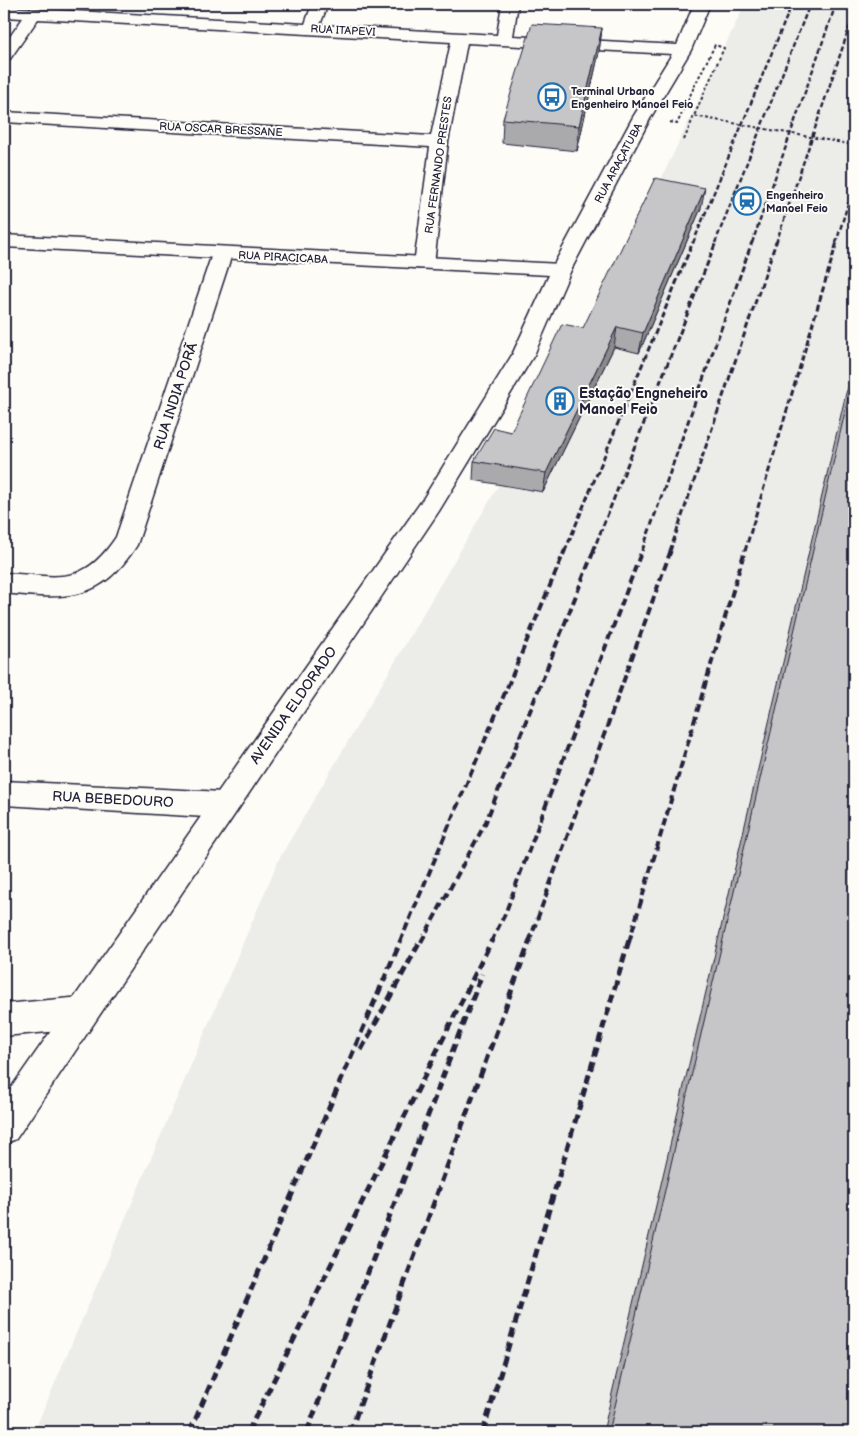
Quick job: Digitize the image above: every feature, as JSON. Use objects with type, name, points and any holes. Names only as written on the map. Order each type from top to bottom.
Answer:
[{"type":"street","points":[[311,29],[320,4]]},
{"type":"street","points":[[504,39],[510,4]]},
{"type":"street","name":"RUA ARAÇATUBA","points":[[561,270],[642,118],[683,50],[702,4]]},
{"type":"street","name":"RUA ITAPEVI","points":[[4,12],[32,14],[132,11],[311,29],[683,50]]},
{"type":"street","points":[[4,56],[32,14]]},
{"type":"street","name":"RUA FERNANDO PRESTES","points":[[424,264],[439,142],[460,37]]},
{"type":"street","name":"RUA OSCAR BRESSANE","points":[[4,117],[439,142]]},
{"type":"street","name":"RUA PIRACICABA","points":[[4,241],[222,254],[561,270]]},
{"type":"street","name":"RUA INDIA PORÃ","points":[[4,583],[66,587],[97,578],[116,561],[128,539],[222,254]]},
{"type":"street","name":"AVENIDA ELDORADO","points":[[4,1127],[223,805],[431,505],[523,355],[561,270]]},
{"type":"street","name":"RUA BEBEDOURO","points":[[4,793],[223,805]]},
{"type":"street","points":[[4,1020],[82,1013]]},
{"type":"path","points":[[676,124],[715,45],[724,48],[684,140]]},
{"type":"path","points":[[694,116],[854,145]]},
{"type":"shaded area","points":[[745,4],[854,4],[854,1432],[34,1432],[279,859],[584,340]]},
{"type":"building","name":"Terminal Urbano Engenheiro Manoel Feio","points":[[532,24],[602,28],[579,126],[503,119]]},
{"type":"building","points":[[655,178],[705,188],[643,333],[617,327],[546,473],[474,461],[494,428],[511,432],[562,324],[583,328]]},
{"type":"building","points":[[854,373],[854,1432],[609,1432]]},
{"type":"railway","points":[[693,243],[792,4]]},
{"type":"railway","points":[[715,243],[810,4]]},
{"type":"railway","points":[[752,243],[836,4]]},
{"type":"railway","points":[[776,243],[854,14]]},
{"type":"railway","points":[[836,243],[854,184]]},
{"type":"railway","points":[[565,551],[693,242]]},
{"type":"railway","points":[[593,551],[716,242]]},
{"type":"railway","points":[[642,551],[752,242]]},
{"type":"railway","points":[[670,551],[776,242]]},
{"type":"railway","points":[[745,551],[837,242]]},
{"type":"railway","points":[[400,942],[565,550]]},
{"type":"railway","points":[[421,942],[485,824],[594,550]]},
{"type":"railway","points":[[492,940],[505,914],[642,550]]},
{"type":"railway","points":[[529,942],[671,550]]},
{"type":"railway","points":[[629,942],[745,550]]},
{"type":"railway","points":[[190,1432],[401,940]]},
{"type":"railway","points":[[361,1050],[421,940]]},
{"type":"railway","points":[[248,1432],[492,940]]},
{"type":"railway","points":[[350,1432],[530,940]]},
{"type":"railway","points":[[483,1432],[629,940]]},
{"type":"railway","points":[[307,1432],[482,974]]},
{"type":"place","name":"Terminal Urbano Engenheiro Manoel Feio","points":[[552,97]]},
{"type":"place","name":"Engenheiro Manoel Feio","points":[[747,201]]},
{"type":"place","name":"Estação Engneheiro Manoel Feio","points":[[560,401]]}]
